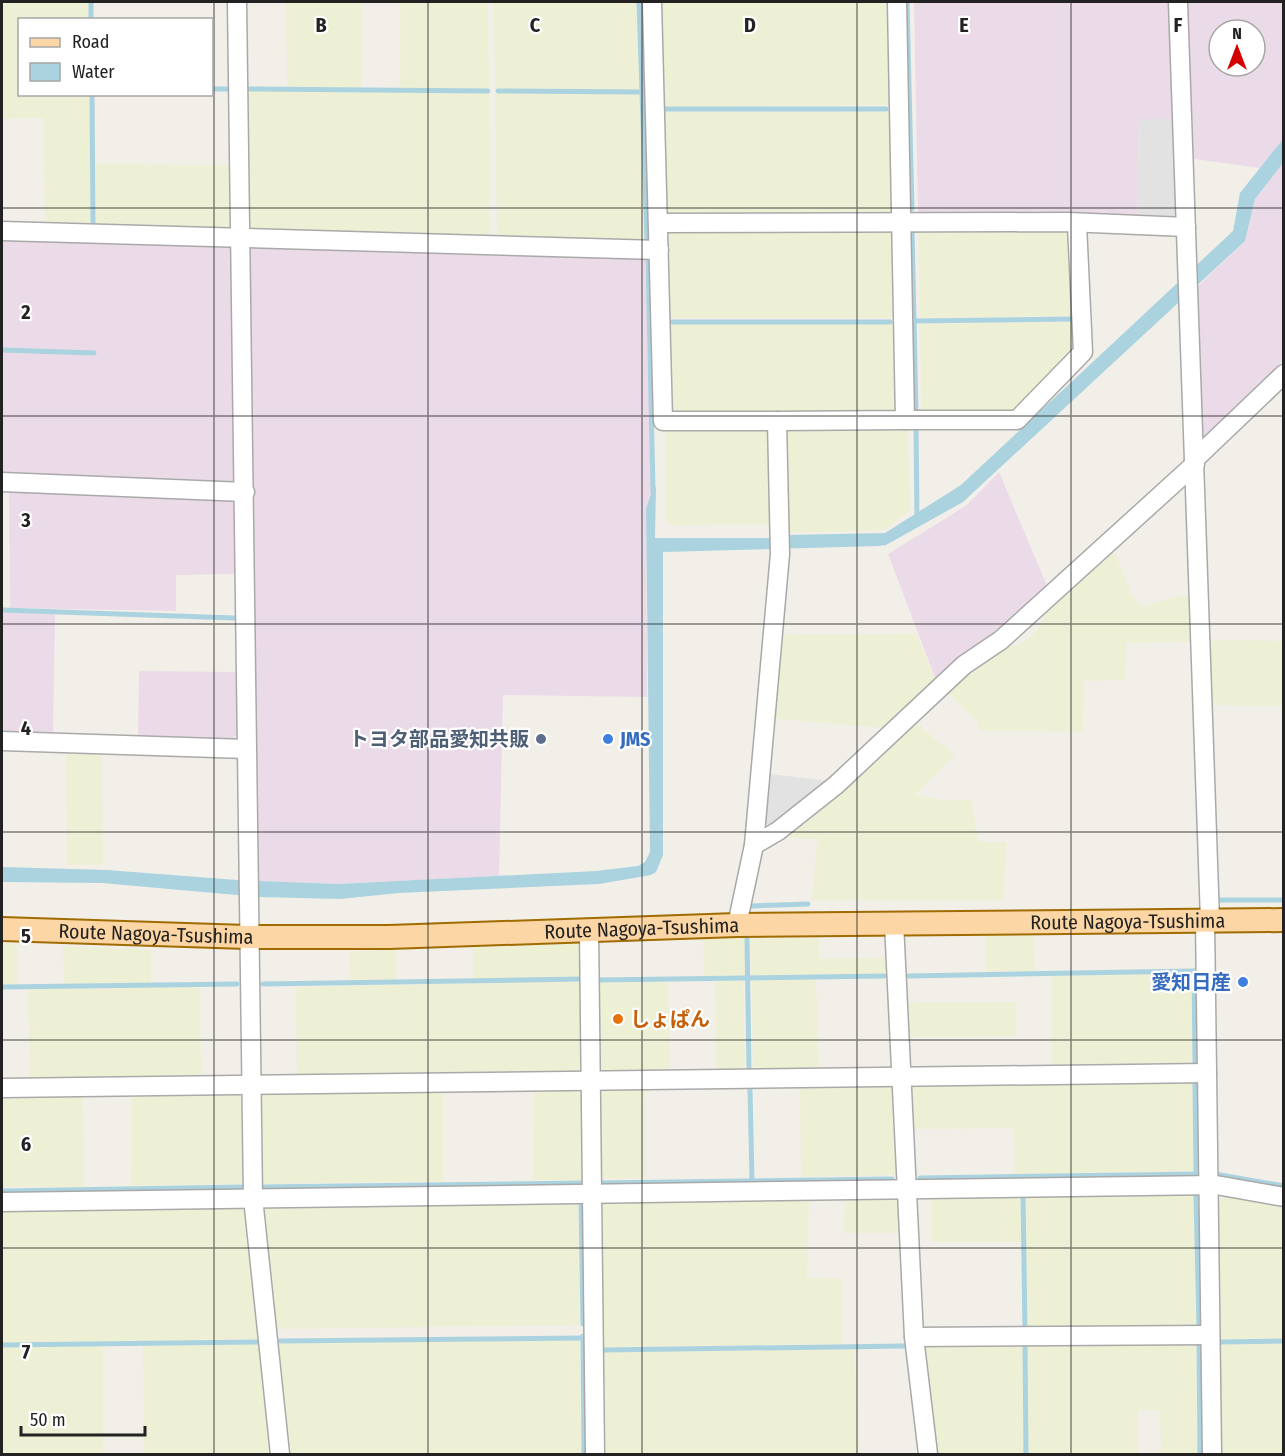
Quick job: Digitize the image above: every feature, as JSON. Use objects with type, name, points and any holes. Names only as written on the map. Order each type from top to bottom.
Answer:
[{"type":"main road","name":"Route Nagoya-Tsushima","points":[[2,929],[247,937],[389,937],[736,925],[1284,920]]},
{"type":"street","points":[[237,2],[245,492],[247,937],[253,1198],[280,1455]]},
{"type":"street","points":[[652,2],[663,421],[1017,420],[1083,352],[1077,224]]},
{"type":"street","points":[[897,2],[904,420]]},
{"type":"street","points":[[1178,2],[1195,462],[1207,920],[1212,1455]]},
{"type":"street","points":[[659,223],[900,222],[1186,227]]},
{"type":"street","points":[[2,231],[659,250]]},
{"type":"street","points":[[754,844],[778,831],[836,785],[964,665],[1001,640],[1195,462],[1284,374]]},
{"type":"street","points":[[736,925],[754,844],[780,552],[777,421]]},
{"type":"street","points":[[2,482],[245,492]]},
{"type":"street","points":[[2,741],[246,749]]},
{"type":"street","points":[[894,923],[914,1337],[928,1455]]},
{"type":"street","points":[[589,930],[595,1455]]},
{"type":"street","points":[[2,1088],[1207,1073]]},
{"type":"street","points":[[2,1202],[1208,1186],[1284,1197]]},
{"type":"street","points":[[914,1337],[1210,1335]]},
{"type":"shaded area","points":[[914,2],[1173,2],[1179,119],[1139,119],[1137,216],[918,213]]},
{"type":"shaded area","points":[[1184,2],[1283,2],[1283,139],[1260,168],[1187,158]]},
{"type":"shaded area","points":[[1139,119],[1179,119],[1182,224],[1137,222]]},
{"type":"shaded area","points":[[1283,163],[1283,360],[1200,447],[1194,290],[1245,241],[1255,199]]},
{"type":"shaded area","points":[[2,237],[232,243],[235,486],[2,476]]},
{"type":"shaded area","points":[[250,245],[645,255],[653,487],[646,509],[647,697],[503,695],[499,876],[338,884],[256,881]]},
{"type":"shaded area","points":[[999,472],[1048,588],[993,639],[937,683],[888,554],[967,505]]},
{"type":"shaded area","points":[[9,490],[226,497],[235,504],[236,574],[176,575],[176,611],[10,608]]},
{"type":"shaded area","points":[[2,612],[55,614],[53,734],[2,732]]},
{"type":"shaded area","points":[[139,671],[236,672],[237,734],[232,740],[138,737]]},
{"type":"shaded area","points":[[769,774],[831,781],[780,825],[764,824]]},
{"type":"green space","points":[[2,2],[88,2],[89,18],[18,18],[18,96],[90,96],[91,228],[45,227],[44,118],[2,119]]},
{"type":"green space","points":[[286,2],[361,2],[362,88],[287,88]]},
{"type":"green space","points":[[400,2],[488,2],[489,89],[400,89]]},
{"type":"green space","points":[[494,2],[637,2],[640,91],[495,90]]},
{"type":"green space","points":[[660,2],[886,2],[890,105],[660,107]]},
{"type":"green space","points":[[247,91],[489,93],[490,233],[487,237],[251,232],[248,228]]},
{"type":"green space","points":[[495,93],[641,94],[645,240],[640,245],[497,237]]},
{"type":"green space","points":[[660,112],[890,112],[892,209],[887,214],[664,216]]},
{"type":"green space","points":[[96,164],[232,165],[233,224],[230,229],[96,228]]},
{"type":"green space","points":[[918,225],[1065,226],[1070,233],[1073,316],[920,318]]},
{"type":"green space","points":[[888,227],[893,232],[895,318],[666,318],[664,237],[672,229]]},
{"type":"green space","points":[[1074,322],[1075,355],[1013,414],[922,415],[920,324]]},
{"type":"green space","points":[[667,323],[895,323],[897,407],[890,414],[673,415],[668,410]]},
{"type":"green space","points":[[764,427],[769,434],[773,519],[767,524],[671,525],[666,521],[666,432],[671,428]]},
{"type":"green space","points":[[787,427],[908,427],[910,511],[884,530],[784,533],[782,434]]},
{"type":"green space","points":[[1112,546],[1132,595],[1143,607],[1176,596],[1194,597],[1195,642],[1126,643],[1125,680],[1084,681],[1083,732],[979,731],[978,722],[944,690],[990,649],[1019,645],[1032,636],[1042,622],[1050,601]]},
{"type":"green space","points":[[916,634],[937,683],[884,728],[770,718],[778,635]]},
{"type":"green space","points":[[1206,640],[1283,641],[1283,706],[1209,705]]},
{"type":"green space","points":[[912,720],[955,755],[915,795],[943,800],[971,800],[979,842],[1007,842],[1003,900],[812,900],[817,839],[790,838],[787,831]]},
{"type":"green space","points":[[66,749],[102,750],[103,865],[67,865]]},
{"type":"green space","points":[[986,935],[1034,935],[1035,971],[986,972]]},
{"type":"green space","points":[[745,937],[745,976],[704,977],[703,938]]},
{"type":"green space","points":[[819,938],[819,959],[885,958],[885,974],[751,976],[750,939]]},
{"type":"green space","points":[[580,942],[583,946],[583,978],[473,980],[473,946]]},
{"type":"green space","points":[[2,943],[18,944],[17,985],[2,985]]},
{"type":"green space","points":[[63,946],[151,950],[151,983],[64,984]]},
{"type":"green space","points":[[396,949],[396,981],[350,981],[349,952]]},
{"type":"green space","points":[[1192,973],[1192,1064],[1052,1069],[1052,975]]},
{"type":"green space","points":[[816,979],[819,1072],[753,1073],[752,980]]},
{"type":"green space","points":[[583,981],[584,1069],[578,1075],[297,1078],[296,987]]},
{"type":"green space","points":[[715,981],[743,981],[745,1073],[716,1074]]},
{"type":"green space","points":[[668,982],[670,1074],[603,1075],[596,1069],[595,983]]},
{"type":"green space","points":[[200,986],[201,1080],[30,1082],[28,989]]},
{"type":"green space","points":[[1016,1002],[1016,1036],[910,1037],[908,1003]]},
{"type":"green space","points":[[918,1081],[1193,1082],[1194,1171],[1015,1174],[1014,1128],[912,1129],[910,1089]]},
{"type":"green space","points":[[885,1082],[893,1090],[897,1175],[801,1177],[800,1084]]},
{"type":"green space","points":[[579,1086],[584,1091],[584,1180],[533,1180],[534,1087]]},
{"type":"green space","points":[[645,1087],[646,1178],[597,1179],[596,1093],[601,1088]]},
{"type":"green space","points":[[443,1088],[443,1181],[259,1184],[258,1098],[263,1094]]},
{"type":"green space","points":[[236,1093],[245,1103],[245,1184],[131,1186],[132,1095]]},
{"type":"green space","points":[[83,1095],[84,1187],[2,1187],[2,1096]]},
{"type":"green space","points":[[1021,1193],[1022,1242],[932,1242],[932,1194]]},
{"type":"green space","points":[[1024,1193],[1194,1193],[1196,1329],[1026,1331]]},
{"type":"green space","points":[[890,1194],[898,1202],[899,1233],[844,1233],[845,1195]]},
{"type":"green space","points":[[809,1196],[807,1278],[842,1279],[841,1344],[602,1347],[600,1206],[606,1200]]},
{"type":"green space","points":[[1229,1196],[1283,1203],[1283,1338],[1219,1339],[1219,1200]]},
{"type":"green space","points":[[578,1200],[580,1325],[281,1329],[273,1324],[261,1213],[263,1207]]},
{"type":"green space","points":[[234,1205],[248,1213],[262,1339],[2,1343],[2,1207]]},
{"type":"green space","points":[[580,1339],[581,1454],[286,1454],[277,1343]]},
{"type":"green space","points":[[1283,1343],[1283,1454],[1220,1454],[1219,1344]]},
{"type":"green space","points":[[143,1344],[262,1344],[274,1454],[144,1454]]},
{"type":"green space","points":[[1196,1344],[1198,1454],[1161,1454],[1160,1410],[1138,1411],[1138,1454],[1028,1454],[1026,1346]]},
{"type":"green space","points":[[103,1345],[103,1454],[2,1454],[2,1347]]},
{"type":"green space","points":[[1024,1345],[1025,1454],[936,1454],[923,1347]]},
{"type":"green space","points":[[854,1350],[859,1454],[602,1454],[602,1351]]},
{"type":"water","points":[[1283,139],[1283,163],[1255,199],[1245,241],[963,502],[886,545],[663,552],[663,855],[656,872],[651,875],[599,884],[399,893],[340,899],[260,897],[102,883],[2,882],[2,867],[107,870],[237,880],[338,884],[596,871],[638,866],[645,862],[650,852],[646,509],[653,487],[656,487],[655,538],[771,538],[788,535],[885,533],[961,485],[1233,231],[1240,193]]},
{"type":"waterway","points":[[91,2],[91,18]]},
{"type":"waterway","points":[[639,2],[647,240]]},
{"type":"waterway","points":[[907,2],[912,209]]},
{"type":"waterway","points":[[213,89],[228,89]]},
{"type":"waterway","points":[[248,89],[488,91]]},
{"type":"waterway","points":[[498,91],[642,92]]},
{"type":"waterway","points":[[92,96],[93,222]]},
{"type":"waterway","points":[[661,109],[886,109]]},
{"type":"waterway","points":[[912,229],[916,410]]},
{"type":"waterway","points":[[648,259],[653,491]]},
{"type":"waterway","points":[[914,321],[1071,319]]},
{"type":"waterway","points":[[668,322],[890,322]]},
{"type":"waterway","points":[[2,350],[94,353]]},
{"type":"waterway","points":[[916,427],[917,519]]},
{"type":"waterway","points":[[2,610],[234,618]]},
{"type":"waterway","points":[[1219,900],[1284,900]]},
{"type":"waterway","points":[[751,906],[808,904]]},
{"type":"waterway","points":[[747,939],[749,1070]]},
{"type":"waterway","points":[[908,976],[1194,971],[1195,1062]]},
{"type":"waterway","points":[[598,980],[885,976]]},
{"type":"waterway","points":[[263,984],[582,979]]},
{"type":"waterway","points":[[2,987],[237,984]]},
{"type":"waterway","points":[[1195,1085],[1196,1174]]},
{"type":"waterway","points":[[750,1090],[752,1181]]},
{"type":"waterway","points":[[920,1178],[1199,1174]]},
{"type":"waterway","points":[[1215,1174],[1284,1186]]},
{"type":"waterway","points":[[597,1183],[892,1179]]},
{"type":"waterway","points":[[263,1187],[585,1183]]},
{"type":"waterway","points":[[2,1191],[243,1187]]},
{"type":"waterway","points":[[1023,1193],[1025,1331]]},
{"type":"waterway","points":[[1196,1196],[1199,1328]]},
{"type":"waterway","points":[[581,1201],[583,1324]]},
{"type":"waterway","points":[[583,1336],[584,1454]]},
{"type":"waterway","points":[[280,1341],[583,1338]]},
{"type":"waterway","points":[[1221,1342],[1284,1341]]},
{"type":"waterway","points":[[2,1345],[260,1342]]},
{"type":"waterway","points":[[1194,1342],[1199,1342],[1200,1454]]},
{"type":"waterway","points":[[1025,1344],[1026,1454]]},
{"type":"waterway","points":[[603,1350],[905,1346]]},
{"type":"place","name":"トヨタ部品愛知共販","points":[[541,739]]},
{"type":"place","name":"JMS","points":[[608,739]]},
{"type":"place","name":"愛知日産","points":[[1243,982]]},
{"type":"place","name":"しょぱん","points":[[618,1019]]}]
